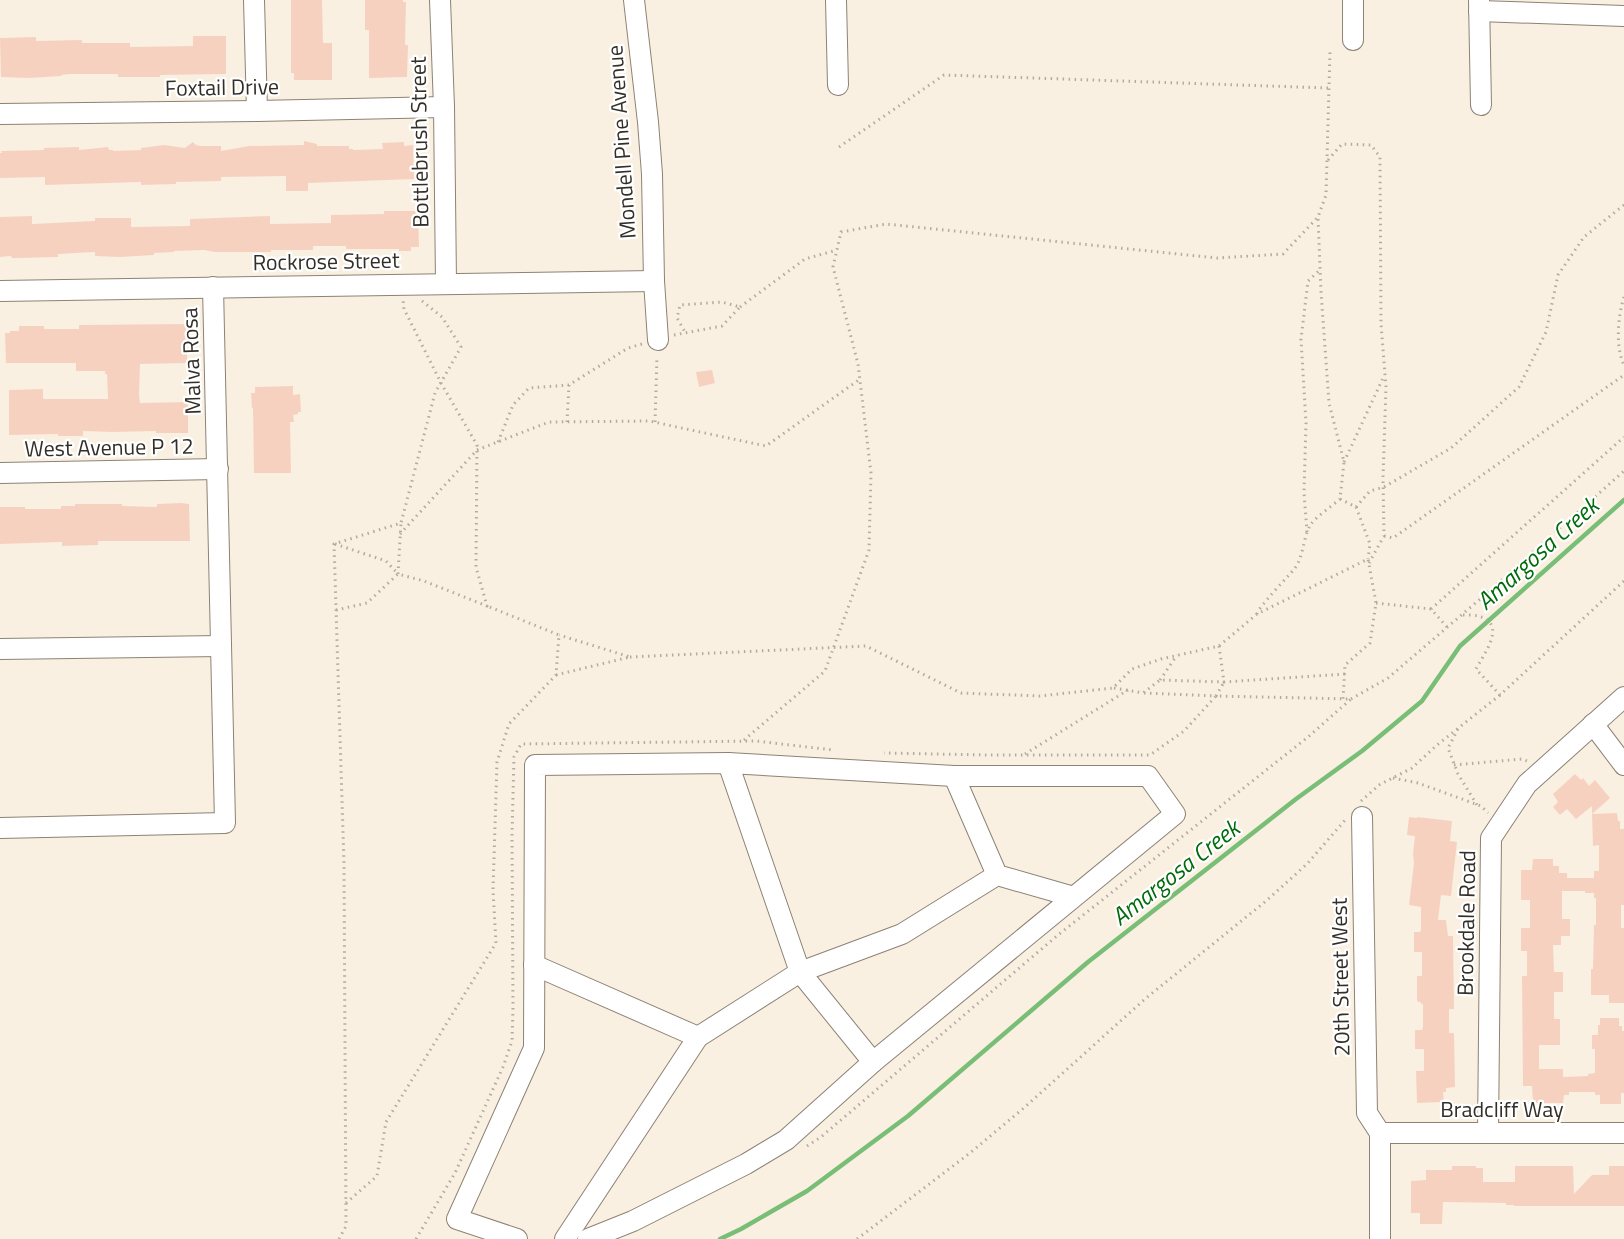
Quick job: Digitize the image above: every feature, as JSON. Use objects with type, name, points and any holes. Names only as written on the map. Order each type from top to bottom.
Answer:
[{"type":"street","points":[[254,0],[257,111]]},
{"type":"street","name":"Bottlebrush Street","points":[[440,0],[446,283]]},
{"type":"street","name":"Mondell Pine Avenue","points":[[634,0],[652,174],[654,281],[658,340]]},
{"type":"street","points":[[836,0],[838,85]]},
{"type":"street","points":[[1353,0],[1353,40]]},
{"type":"street","points":[[1481,105],[1479,5],[1624,16]]},
{"type":"street","name":"Foxtail Drive","points":[[0,114],[444,107]]},
{"type":"street","name":"Rockrose Street","points":[[0,291],[654,281]]},
{"type":"street","name":"Malva Rosa","points":[[0,828],[225,823],[213,287]]},
{"type":"street","name":"West Avenue P 12","points":[[0,473],[218,469]]},
{"type":"street","points":[[0,649],[221,646]]},
{"type":"street","name":"Brookdale Road","points":[[1488,1133],[1491,838],[1527,784],[1624,697]]},
{"type":"street","points":[[1593,724],[1624,765]]},
{"type":"street","points":[[728,763],[800,972],[873,1062]]},
{"type":"street","points":[[517,1239],[457,1219],[534,1048],[535,765],[728,763],[954,776],[1148,776],[1174,814],[873,1062],[786,1140],[746,1164],[654,1211],[588,1239]]},
{"type":"street","points":[[954,776],[997,875]]},
{"type":"street","name":"20th Street West","points":[[1353,818],[1367,1113],[1380,1133]]},
{"type":"street","points":[[565,1239],[698,1037],[800,972],[902,934],[997,875],[1074,897]]},
{"type":"street","points":[[534,965],[698,1037]]},
{"type":"street","points":[[1380,1133],[1380,1239]]},
{"type":"street","name":"Bradcliff Way","points":[[1380,1133],[1624,1133]]},
{"type":"path","points":[[1329,51],[1326,195],[1318,217],[1329,403],[1344,462]]},
{"type":"path","points":[[839,147],[944,75],[1329,88]]},
{"type":"path","points":[[1113,688],[1132,669],[1219,646],[1257,614],[1368,561],[1384,536],[1386,387],[1381,324],[1380,157],[1371,145],[1342,144],[1326,161]]},
{"type":"path","points":[[1356,507],[1370,491],[1384,487],[1451,448],[1519,387],[1546,332],[1558,275],[1584,237],[1624,205]]},
{"type":"path","points":[[743,741],[825,671],[869,550],[871,473],[860,379],[833,267],[841,232],[886,224],[1217,258],[1283,254],[1318,217]]},
{"type":"path","points":[[498,442],[513,405],[529,388],[569,385],[627,348],[685,332],[722,326],[740,307],[805,259],[837,250]]},
{"type":"path","points":[[1307,534],[1304,493],[1306,423],[1300,339],[1308,281],[1320,270]]},
{"type":"path","points":[[336,610],[367,603],[398,574],[401,523],[435,393],[461,346],[442,318],[402,284]]},
{"type":"path","points":[[402,284],[404,309],[441,383],[477,445],[476,567],[487,606]]},
{"type":"path","points":[[1624,297],[1619,312],[1620,356],[1624,365]]},
{"type":"path","points":[[685,332],[677,318],[680,305],[722,302],[740,307]]},
{"type":"path","points":[[655,422],[658,340]]},
{"type":"path","points":[[1257,614],[1258,608],[1271,597],[1298,565],[1311,524],[1340,499],[1344,462],[1385,375]]},
{"type":"path","points":[[1384,536],[1393,538],[1624,375]]},
{"type":"path","points":[[400,534],[477,450],[549,422],[649,421],[766,446],[860,379]]},
{"type":"path","points":[[567,422],[569,385]]},
{"type":"path","points":[[1431,609],[1624,436]]},
{"type":"path","points":[[1308,737],[1351,699],[1388,678],[1624,471]]},
{"type":"path","points":[[1340,499],[1356,507],[1370,544],[1368,561],[1376,603],[1370,643],[1345,665],[1343,699]]},
{"type":"path","points":[[333,544],[401,523]]},
{"type":"path","points":[[333,544],[386,561],[398,574],[424,580],[558,635],[630,657]]},
{"type":"path","points":[[333,544],[344,864],[346,1226],[339,1239]]},
{"type":"path","points":[[857,1239],[1025,1107],[1145,999],[1307,864],[1353,818],[1361,802],[1379,784],[1412,768],[1500,695],[1624,581]]},
{"type":"path","points":[[1376,603],[1431,609],[1447,627]]},
{"type":"path","points":[[1462,615],[1480,616],[1493,627],[1493,638],[1476,669],[1500,695]]},
{"type":"path","points":[[556,675],[558,635]]},
{"type":"path","points":[[345,1204],[377,1176],[386,1122],[496,943],[493,890],[496,762],[509,724],[556,675],[630,657],[866,646],[961,693],[1041,696],[1113,688],[1143,693],[1351,699]]},
{"type":"path","points":[[875,753],[1150,755],[1184,731],[1216,696],[1224,682],[1219,646]]},
{"type":"path","points":[[1143,693],[1160,680],[1178,656]]},
{"type":"path","points":[[1160,680],[1224,682],[1345,674]]},
{"type":"path","points":[[1024,755],[1128,690]]},
{"type":"path","points":[[1459,728],[1448,748],[1458,774],[1477,805]]},
{"type":"path","points":[[416,1239],[455,1173],[503,1067],[512,1041],[514,757],[521,744],[756,741],[842,751]]},
{"type":"path","points":[[1454,765],[1522,759],[1546,767]]},
{"type":"path","points":[[1392,778],[1418,783],[1481,806],[1500,824]]},
{"type":"building","points":[[291,0],[322,0],[323,43],[332,43],[332,80],[294,80],[294,73],[291,73]]},
{"type":"building","points":[[365,0],[403,0],[406,2],[407,77],[369,78],[369,30],[365,30]]},
{"type":"building","points":[[193,36],[226,36],[226,74],[160,75],[160,77],[70,74],[29,78],[1,77],[0,38],[36,37],[36,41],[82,40],[82,43],[130,43],[130,47],[193,46]]},
{"type":"building","points":[[304,141],[317,144],[317,146],[349,146],[349,149],[353,150],[383,149],[382,143],[404,142],[404,146],[413,145],[414,179],[308,183],[308,191],[286,191],[286,176],[221,177],[221,181],[141,185],[141,182],[45,185],[45,177],[0,178],[1,151],[79,147],[79,150],[108,147],[113,151],[141,150],[141,148],[164,145],[185,148],[193,142],[200,146],[221,146],[221,151],[249,146],[304,145]]},
{"type":"building","points":[[384,211],[418,211],[419,247],[411,247],[411,251],[313,246],[313,250],[271,250],[271,252],[204,250],[120,257],[95,256],[95,252],[58,254],[58,257],[0,257],[0,217],[32,216],[32,224],[95,221],[95,218],[131,218],[131,227],[190,226],[190,219],[270,216],[270,224],[331,223],[331,215],[384,214]]},
{"type":"building","points":[[187,324],[187,363],[140,364],[139,395],[140,403],[188,402],[188,433],[83,431],[83,436],[9,435],[9,390],[43,389],[44,399],[108,399],[105,371],[76,371],[76,363],[6,363],[5,333],[19,331],[19,326],[79,329],[79,325]]},
{"type":"building","points":[[712,370],[715,383],[699,387],[696,372]]},
{"type":"building","points":[[293,386],[293,395],[300,394],[301,412],[293,415],[294,422],[290,422],[291,473],[254,473],[251,393],[255,393],[255,387]]},
{"type":"building","points":[[75,504],[122,504],[122,506],[157,507],[157,504],[189,504],[190,541],[98,541],[98,545],[62,546],[62,542],[0,544],[0,507],[61,509],[61,506],[75,506]]},
{"type":"building","points":[[1575,774],[1581,780],[1583,778],[1589,786],[1595,780],[1610,798],[1592,814],[1592,806],[1576,819],[1567,809],[1560,815],[1553,807],[1558,802],[1553,794]]},
{"type":"building","points":[[1617,813],[1620,829],[1624,829],[1624,905],[1621,905],[1621,928],[1624,928],[1624,1003],[1609,1003],[1609,995],[1591,995],[1594,925],[1596,925],[1594,893],[1562,891],[1562,919],[1570,919],[1570,936],[1561,936],[1561,945],[1553,945],[1554,972],[1563,972],[1563,992],[1554,992],[1554,1019],[1560,1019],[1560,1045],[1539,1045],[1539,1069],[1563,1069],[1563,1077],[1588,1076],[1588,1074],[1595,1073],[1595,1049],[1592,1049],[1592,1035],[1598,1035],[1600,1018],[1619,1018],[1619,1026],[1622,1026],[1622,1031],[1624,1031],[1624,1093],[1621,1093],[1621,1104],[1600,1104],[1600,1095],[1595,1095],[1595,1092],[1569,1092],[1569,1095],[1564,1095],[1563,1103],[1533,1103],[1532,1086],[1523,1086],[1522,976],[1527,976],[1527,951],[1521,951],[1521,928],[1530,928],[1530,900],[1521,900],[1521,870],[1532,870],[1533,859],[1553,859],[1553,866],[1559,866],[1559,873],[1567,873],[1567,878],[1594,878],[1594,871],[1599,871],[1599,845],[1593,846],[1592,814]]},
{"type":"building","points":[[1409,817],[1452,821],[1450,841],[1457,842],[1451,896],[1441,895],[1438,920],[1446,920],[1448,936],[1453,936],[1454,1009],[1449,1009],[1449,1033],[1454,1033],[1455,1087],[1446,1088],[1446,1092],[1443,1092],[1444,1102],[1417,1103],[1416,1071],[1424,1071],[1424,1049],[1415,1049],[1415,1030],[1422,1030],[1423,1027],[1423,1004],[1417,1000],[1417,976],[1422,976],[1422,952],[1414,952],[1414,932],[1421,930],[1421,907],[1409,905],[1415,836],[1407,835]]},
{"type":"building","points":[[1452,1166],[1483,1168],[1483,1182],[1515,1182],[1515,1166],[1573,1166],[1574,1194],[1592,1175],[1609,1175],[1609,1166],[1624,1166],[1624,1206],[1514,1206],[1506,1205],[1506,1203],[1443,1202],[1442,1224],[1420,1224],[1420,1213],[1411,1213],[1411,1181],[1426,1180],[1426,1170],[1452,1170]]},
{"type":"waterway","name":"Amargosa Creek","points":[[720,1239],[807,1191],[908,1116],[1088,962],[1296,799],[1362,751],[1422,701],[1460,646],[1624,500]]}]
